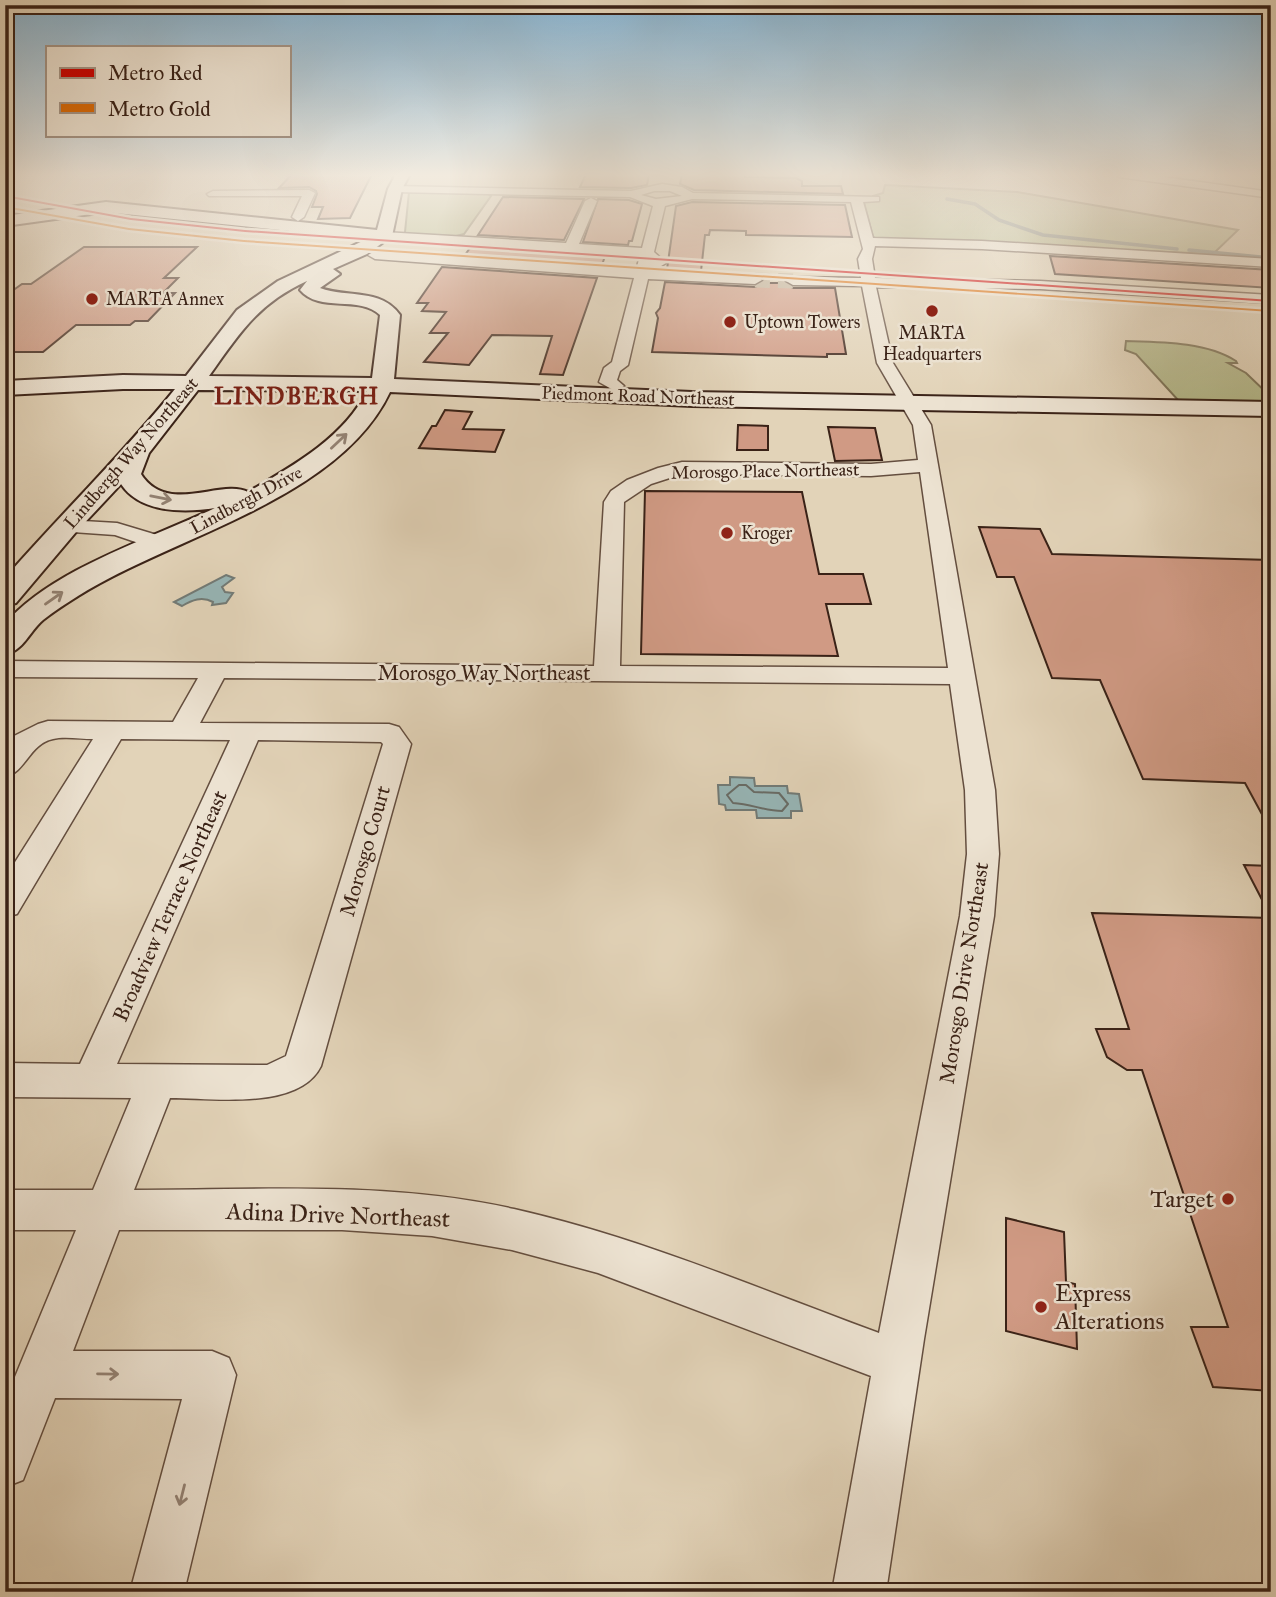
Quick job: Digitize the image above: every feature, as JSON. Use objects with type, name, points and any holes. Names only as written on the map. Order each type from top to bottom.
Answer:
[{"type":"main road","points":[[253,306],[284,285],[370,249]]},
{"type":"main road","points":[[372,249],[315,283],[309,290],[326,297],[365,301],[388,310],[390,315]]},
{"type":"main road","points":[[299,301],[292,296],[295,291],[331,274]]},
{"type":"main road","points":[[253,306],[277,301],[299,301],[359,305],[390,315]]},
{"type":"main road","name":"Lindbergh Way Northeast","points":[[5,597],[63,530],[137,452],[191,385],[225,337],[253,306]]},
{"type":"main road","name":"Lindbergh Drive","points":[[5,645],[31,615],[65,590],[258,497],[305,470],[348,433],[364,415],[378,390],[388,358],[390,315]]},
{"type":"main road","points":[[388,358],[399,372],[411,380],[438,387]]},
{"type":"main road","points":[[853,401],[873,393],[890,373],[903,384],[924,394],[972,403]]},
{"type":"main road","name":"Piedmont Road Northeast","points":[[5,388],[74,383],[378,390],[726,408],[972,403],[1271,409]]},
{"type":"main road","name":"Piedmont Road Northeast","points":[[5,394],[191,385]]},
{"type":"main road","name":"Piedmont Road Northeast","points":[[378,390],[438,387],[614,391],[853,401],[910,406],[1271,416]]},
{"type":"main road","points":[[137,452],[128,474],[132,485],[141,492],[166,500],[200,501],[236,496],[305,470]]},
{"type":"street","points":[[413,249],[644,272],[755,279]]},
{"type":"street","points":[[594,249],[647,252],[659,263],[644,272],[620,365],[627,369],[624,383],[614,391]]},
{"type":"street","name":"Morosgo Drive Northeast","points":[[859,1592],[977,916],[983,855],[980,790],[922,425],[890,373],[878,336],[865,259],[869,249]]},
{"type":"street","points":[[1039,249],[1271,263]]},
{"type":"street","points":[[793,281],[1050,285],[1271,299]]},
{"type":"street","name":"Morosgo Place Northeast","points":[[607,673],[614,502],[616,497],[626,490],[658,473],[682,468],[872,470],[928,465]]},
{"type":"street","points":[[63,530],[112,536],[152,547]]},
{"type":"street","name":"Morosgo Way Northeast","points":[[5,669],[963,676]]},
{"type":"street","points":[[182,731],[214,672]]},
{"type":"street","name":"Morosgo Court","points":[[5,768],[24,742],[48,730],[389,733],[397,744],[302,1066],[271,1082],[5,1080]]},
{"type":"street","points":[[5,905],[112,731]]},
{"type":"street","name":"Broadview Terrace Northeast","points":[[91,1081],[248,732]]},
{"type":"street","points":[[5,1462],[103,1210],[157,1081]]},
{"type":"street","name":"Adina Drive Northeast","points":[[5,1210],[342,1210],[432,1216],[512,1229],[597,1252],[898,1363]]},
{"type":"street","points":[[39,1374],[212,1376],[157,1592]]},
{"type":"green space","points":[[1090,249],[1219,249],[1213,254]]},
{"type":"green space","points":[[1126,341],[1184,344],[1224,355],[1236,361],[1237,363],[1228,363],[1246,373],[1271,397],[1271,402],[1178,400],[1136,354],[1125,350]]},
{"type":"water","points":[[226,575],[234,578],[222,587],[225,592],[233,593],[226,603],[212,605],[213,602],[201,599],[182,606],[174,602]]},
{"type":"water","points":[[730,777],[754,778],[755,786],[787,786],[788,793],[799,794],[802,811],[791,811],[791,818],[757,818],[756,810],[726,810],[725,805],[719,804],[718,785],[730,785]]},
{"type":"building","name":"MARTA Annex","points":[[82,249],[195,249],[164,278],[178,278],[163,293],[175,293],[148,321],[135,321],[130,325],[76,325],[43,352],[5,352],[5,296],[22,284],[31,284]]},
{"type":"building","points":[[470,249],[479,249],[605,256],[602,265],[465,255]]},
{"type":"building","points":[[670,249],[703,249],[701,271],[667,269]]},
{"type":"building","points":[[1050,256],[1271,270],[1271,288],[1055,274]]},
{"type":"building","points":[[442,267],[597,278],[563,375],[540,374],[552,336],[492,335],[469,365],[424,362],[448,333],[430,333],[446,312],[422,311],[428,303],[417,303]]},
{"type":"building","name":"Uptown Towers","points":[[665,282],[755,287],[763,283],[784,283],[793,288],[835,288],[846,354],[827,354],[827,357],[652,352],[658,318],[656,313],[660,308]]},
{"type":"building","points":[[445,410],[472,412],[463,429],[504,430],[495,452],[419,448]]},
{"type":"building","points":[[738,425],[768,426],[768,450],[737,450]]},
{"type":"building","points":[[828,427],[875,428],[882,460],[835,461]]},
{"type":"building","name":"Kroger","points":[[645,491],[802,492],[819,574],[863,574],[871,604],[826,604],[838,656],[641,654]]},
{"type":"building","points":[[979,527],[1040,529],[1052,554],[1271,560],[1271,831],[1245,783],[1143,779],[1100,680],[1052,678],[1014,577],[997,577]]},
{"type":"building","points":[[1244,865],[1271,866],[1271,917]]},
{"type":"building","name":"Target","points":[[1092,913],[1271,918],[1271,1391],[1213,1387],[1191,1327],[1228,1327],[1142,1070],[1127,1070],[1107,1057],[1096,1029],[1129,1029]]},
{"type":"building","name":"Express Alterations","points":[[1006,1218],[1064,1232],[1066,1282],[1075,1284],[1077,1349],[1006,1331]]},
{"type":"waterway","points":[[1172,249],[1177,249]]},
{"type":"waterway","points":[[1189,250],[1271,258]]},
{"type":"tunnel","points":[[755,280],[793,281]]},
{"type":"metro line","name":"Gold","points":[[354,249],[1270,311]]},
{"type":"metro line","name":"Red","points":[[502,249],[1271,301]]},
{"type":"place","name":"MARTA Annex","points":[[92,299]]},
{"type":"place","name":"MARTA Headquarters","points":[[932,311]]},
{"type":"place","name":"Uptown Towers","points":[[730,322]]},
{"type":"place","name":"Kroger","points":[[727,533]]},
{"type":"place","name":"Target","points":[[1228,1199]]},
{"type":"place","name":"Express Alterations","points":[[1041,1307]]},
{"type":"district","name":"LINDBERGH","points":[[297,396]]}]
